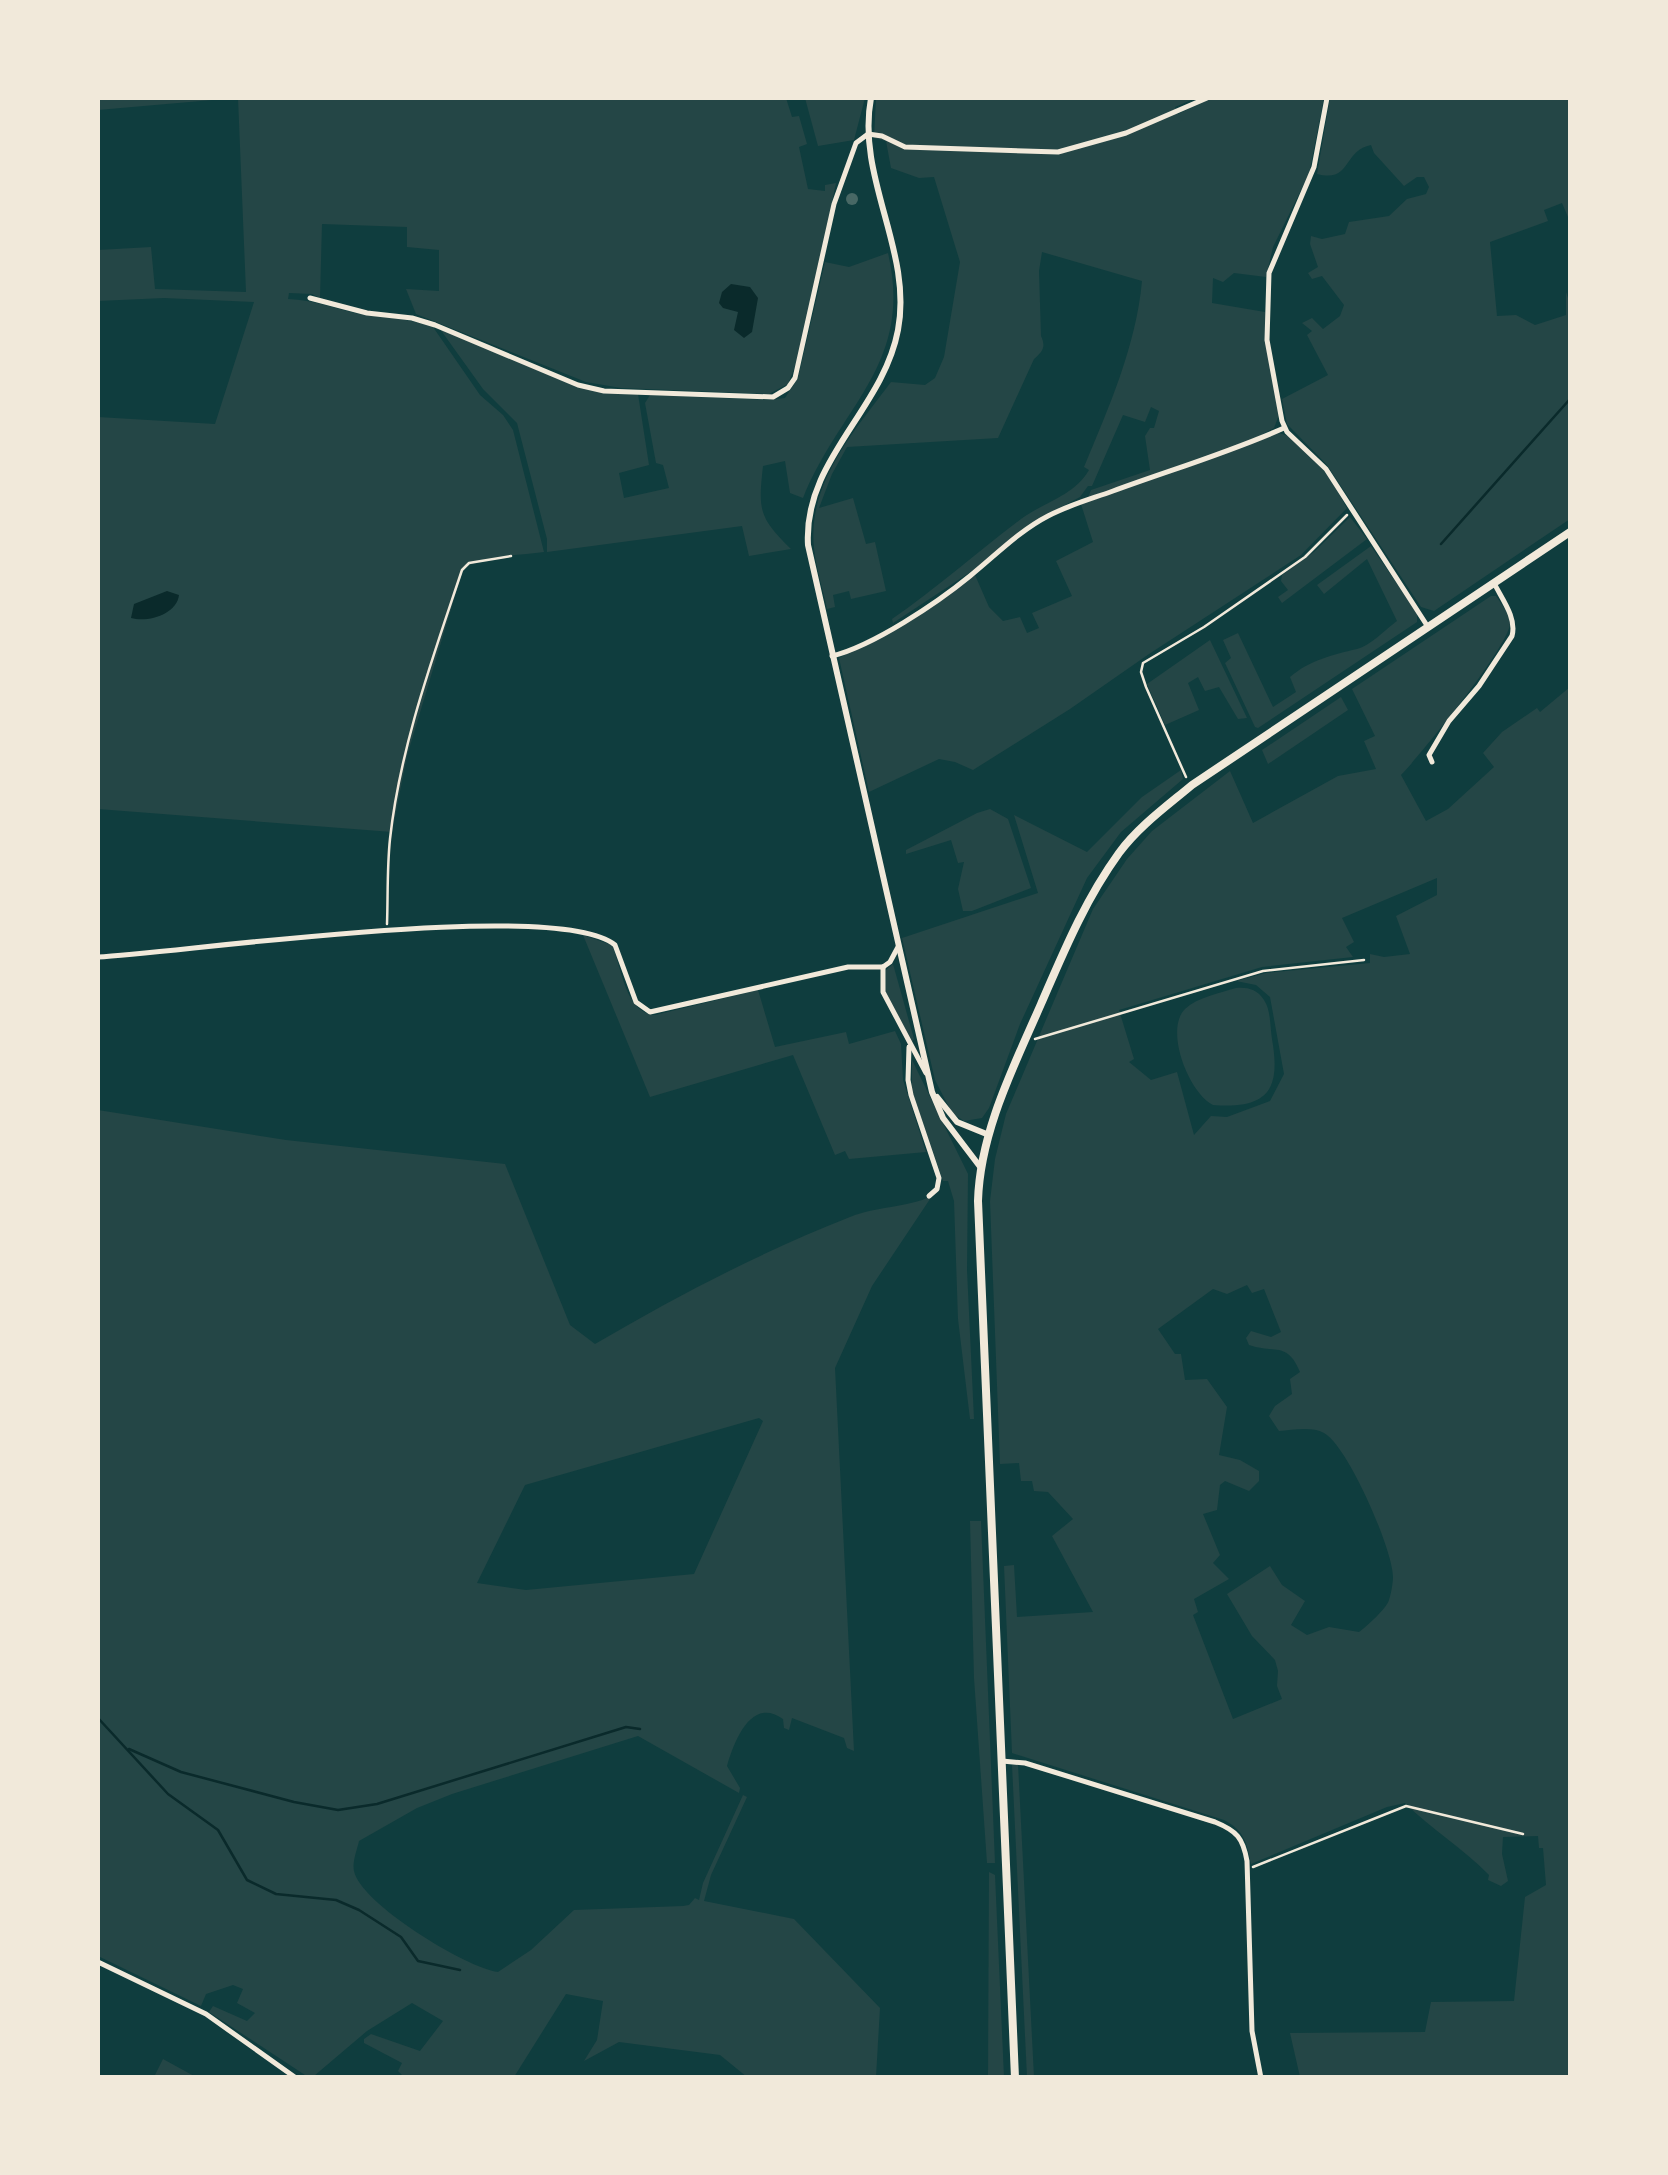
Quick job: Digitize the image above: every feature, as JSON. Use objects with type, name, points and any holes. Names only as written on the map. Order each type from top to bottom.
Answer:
[{"type":"main road","points":[[872,98],[872,174],[899,281],[900,312],[891,358],[833,454],[810,501],[807,529],[810,558],[928,1078],[943,1118],[981,1168]]},
{"type":"main road","points":[[1014,2078],[978,1201],[990,1135],[1024,1042],[1083,908],[1138,831],[1192,786],[1570,532]]},
{"type":"main road","points":[[928,1078],[949,1116],[975,1132],[990,1135]]},
{"type":"street","points":[[310,298],[367,314],[412,318],[435,325],[578,385],[604,391],[773,397],[795,378],[834,204],[856,143],[872,135],[905,147],[1058,152],[1126,133],[1206,98]]},
{"type":"street","points":[[1327,98],[1314,167],[1270,273],[1267,340],[1284,428],[1326,469],[1428,627]]},
{"type":"street","points":[[832,656],[850,650],[925,607],[1050,514],[1284,428]]},
{"type":"street","points":[[1432,762],[1429,755],[1439,737],[1512,636],[1512,618],[1494,583]]},
{"type":"street","points":[[98,957],[386,930],[493,926],[599,936],[618,948],[636,1002],[650,1012],[848,967],[883,967],[898,947]]},
{"type":"street","points":[[883,967],[883,992],[928,1078]]},
{"type":"street","points":[[909,1047],[911,1095],[938,1178],[936,1189],[929,1196]]},
{"type":"street","points":[[1002,1761],[1026,1764],[1232,1830],[1244,1842],[1252,2031],[1261,2078]]},
{"type":"street","points":[[98,1962],[206,2014],[296,2078]]},
{"type":"path","points":[[1192,786],[1146,687],[1141,672],[1143,663],[1204,627],[1305,557],[1352,512]]},
{"type":"path","points":[[386,930],[394,806],[421,696],[450,606],[466,564],[510,556]]},
{"type":"path","points":[[1024,1042],[1263,971],[1364,960]]},
{"type":"path","points":[[1247,1866],[1263,1866],[1406,1806],[1522,1834]]},
{"type":"shaded area","points":[[98,98],[235,98],[98,110]]},
{"type":"shaded area","points":[[238,98],[786,98],[792,117],[799,116],[807,144],[799,147],[808,189],[825,191],[825,185],[836,183],[798,359],[788,384],[769,394],[621,388],[586,382],[416,314],[406,289],[439,291],[439,250],[407,247],[407,227],[322,224],[320,298],[289,293],[288,299],[433,327],[480,395],[503,415],[513,430],[544,552],[491,558],[463,569],[407,756],[392,832],[98,809],[98,417],[215,424],[254,302],[164,298],[98,301],[98,250],[151,247],[155,289],[246,292]]},
{"type":"shaded area","points":[[805,98],[865,98],[854,140],[818,146]]},
{"type":"shaded area","points":[[876,98],[1196,98],[1175,107],[1178,114],[1211,98],[1324,98],[1309,174],[1273,247],[1266,277],[1234,273],[1223,282],[1213,278],[1212,303],[1265,312],[1265,337],[1279,415],[1274,428],[1232,451],[1276,433],[1287,436],[1318,462],[1347,508],[1301,555],[973,770],[939,759],[869,792],[839,658],[975,575],[989,607],[1003,621],[1020,617],[1027,633],[1039,628],[1032,613],[1072,596],[1056,561],[1093,542],[1081,504],[1208,455],[1088,498],[1091,490],[1150,470],[1145,436],[1154,428],[1159,411],[1151,407],[1145,422],[1123,415],[1092,486],[1080,497],[1035,521],[975,569],[893,623],[892,619],[1021,519],[1075,486],[1089,470],[1084,467],[1128,353],[1142,281],[1042,252],[1039,271],[1043,349],[1034,359],[998,438],[847,447],[819,508],[853,498],[866,544],[875,542],[886,591],[851,599],[849,591],[833,595],[835,607],[827,609],[814,548],[818,501],[826,480],[849,438],[891,382],[925,385],[935,378],[944,357],[960,262],[934,177],[919,178],[891,168],[886,141],[874,138]]},
{"type":"shaded area","points":[[1330,98],[1570,98],[1570,216],[1562,203],[1544,210],[1548,221],[1490,242],[1497,316],[1516,315],[1535,325],[1566,315],[1566,292],[1570,304],[1570,519],[1434,611],[1421,607],[1327,465],[1287,424],[1282,399],[1328,375],[1307,335],[1312,331],[1302,323],[1312,318],[1323,329],[1340,316],[1344,305],[1322,276],[1312,279],[1308,273],[1318,267],[1311,236],[1322,239],[1345,234],[1349,222],[1389,216],[1407,199],[1426,194],[1429,187],[1424,177],[1404,186],[1371,145],[1355,153],[1336,174],[1317,174]]},
{"type":"shaded area","points":[[888,253],[893,292],[891,325],[882,355],[803,498],[790,493],[785,461],[763,466],[763,512],[772,529],[791,549],[749,556],[742,526],[547,552],[517,423],[483,389],[440,329],[579,388],[638,394],[649,465],[619,473],[624,498],[669,488],[663,465],[656,463],[645,403],[650,395],[785,398],[798,378],[825,262],[849,267]]},
{"type":"shaded area","points":[[731,284],[750,287],[758,298],[752,332],[744,338],[734,330],[738,312],[719,303],[722,292]]},
{"type":"shaded area","points":[[1350,517],[1367,539],[1282,603],[1278,597],[1288,590],[1281,581],[1282,575],[1314,552]]},
{"type":"shaded area","points":[[1371,546],[1417,613],[1417,622],[1255,727],[1225,663],[1231,658],[1223,640],[1238,633],[1273,707],[1296,692],[1290,677],[1305,666],[1362,647],[1397,621],[1367,559],[1324,594],[1317,585]]},
{"type":"shaded area","points":[[167,591],[179,595],[167,612],[153,618],[131,618],[134,604]]},
{"type":"shaded area","points":[[1491,596],[1496,596],[1508,616],[1506,635],[1481,676],[1401,775],[1426,821],[1448,809],[1494,767],[1483,753],[1502,732],[1537,708],[1540,712],[1570,687],[1570,2077],[1300,2077],[1290,2033],[1425,2032],[1431,2002],[1514,2001],[1525,1897],[1546,1885],[1543,1848],[1539,1848],[1538,1836],[1503,1837],[1508,1881],[1501,1886],[1488,1880],[1489,1875],[1479,1865],[1405,1803],[1251,1864],[1244,1838],[1224,1820],[1012,1753],[1004,1566],[1014,1565],[1017,1617],[1093,1612],[1052,1536],[1073,1519],[1048,1492],[1034,1491],[1032,1481],[1021,1481],[1019,1463],[1000,1464],[990,1201],[1006,1114],[1093,909],[1127,859],[1152,831],[1230,771],[1253,823],[1338,776],[1376,769],[1364,741],[1375,736],[1352,689]],"holes":[[[1437,878],[1437,895],[1396,916],[1410,954],[1370,954],[1370,963],[1266,973],[1236,981],[1256,985],[1270,997],[1284,1074],[1270,1101],[1227,1117],[1211,1116],[1194,1135],[1177,1072],[1151,1080],[1129,1062],[1134,1059],[1119,1010],[1262,967],[1353,957],[1346,947],[1354,942],[1342,918]],[[1247,1285],[1252,1293],[1264,1289],[1281,1332],[1271,1337],[1251,1331],[1246,1338],[1249,1345],[1285,1352],[1300,1372],[1290,1379],[1292,1394],[1275,1406],[1269,1416],[1279,1431],[1314,1430],[1334,1442],[1368,1500],[1386,1545],[1393,1577],[1387,1603],[1359,1632],[1329,1627],[1307,1635],[1291,1625],[1305,1601],[1282,1585],[1270,1566],[1227,1594],[1252,1636],[1275,1660],[1282,1699],[1233,1719],[1193,1615],[1198,1612],[1194,1599],[1229,1579],[1213,1563],[1220,1555],[1203,1514],[1217,1510],[1220,1485],[1225,1481],[1249,1491],[1259,1481],[1259,1471],[1240,1460],[1219,1455],[1227,1407],[1207,1379],[1185,1380],[1181,1354],[1175,1354],[1158,1329],[1213,1289],[1227,1294]]]},
{"type":"shaded area","points":[[1210,640],[1247,718],[1238,719],[1219,687],[1205,691],[1198,677],[1188,683],[1199,710],[1165,725],[1147,684]]},
{"type":"shaded area","points":[[1341,697],[1348,710],[1268,764],[1262,750]]},
{"type":"shaded area","points":[[1181,770],[1183,779],[1121,832],[1087,878],[1020,1024],[989,1108],[982,1118],[964,1121],[952,1113],[935,1080],[902,938],[1038,893],[1014,815],[1087,852],[1142,797]]},
{"type":"shaded area","points":[[990,809],[1008,819],[1031,888],[963,911],[958,889],[964,862],[958,863],[951,840],[906,854],[906,850]]},
{"type":"shaded area","points":[[583,935],[612,945],[626,988],[645,1012],[655,1015],[758,990],[775,1047],[846,1032],[849,1044],[895,1031],[901,1044],[903,1080],[926,1152],[849,1159],[845,1151],[835,1155],[793,1055],[650,1097]]},
{"type":"shaded area","points":[[893,964],[912,1042],[885,991],[886,970]]},
{"type":"shaded area","points":[[1236,988],[1255,991],[1266,1004],[1274,1057],[1272,1083],[1266,1093],[1247,1104],[1213,1105],[1196,1088],[1182,1060],[1179,1019],[1196,1001]]},
{"type":"shaded area","points":[[912,1060],[968,1174],[967,1270],[974,1419],[970,1419],[958,1319],[954,1201],[948,1181],[943,1181],[912,1091]]},
{"type":"shaded area","points":[[98,1110],[286,1140],[505,1164],[570,1325],[595,1344],[784,1245],[860,1213],[932,1196],[872,1286],[835,1368],[854,1751],[847,1748],[844,1738],[792,1718],[789,1730],[784,1728],[783,1719],[762,1713],[753,1717],[739,1735],[727,1766],[739,1793],[638,1736],[417,1808],[359,1841],[354,1864],[361,1884],[394,1916],[440,1947],[498,1972],[531,1950],[574,1910],[683,1906],[695,1898],[699,1900],[743,1795],[747,1797],[711,1875],[704,1901],[794,1919],[880,2008],[876,2077],[747,2077],[720,2055],[619,2042],[584,2061],[597,2040],[603,2001],[566,1994],[514,2077],[404,2077],[398,2071],[402,2063],[364,2043],[364,2039],[371,2034],[420,2051],[443,2021],[412,2003],[367,2031],[308,2077],[209,2012],[213,2006],[247,2021],[255,2013],[237,2003],[243,1989],[233,1985],[206,1994],[201,2006],[98,1956]],"holes":[[[759,1418],[763,1421],[694,1574],[526,1590],[477,1583],[525,1485]]]},
{"type":"shaded area","points":[[970,1521],[981,1521],[995,1863],[987,1863],[974,1678]]},
{"type":"shaded area","points":[[1018,1764],[1034,2077],[1027,2077],[1012,1765]]},
{"type":"shaded area","points":[[989,1872],[995,1875],[1004,2077],[988,2077]]},
{"type":"shaded area","points":[[163,2059],[194,2076],[154,2077]]},
{"type":"building","points":[[852,193],[858,199],[852,205],[846,199]]},
{"type":"waterway","points":[[1441,544],[1570,399]]},
{"type":"waterway","points":[[98,1718],[168,1794],[218,1830],[247,1880],[276,1894],[336,1900],[401,1937],[418,1961],[460,1970]]},
{"type":"waterway","points":[[129,1749],[181,1772],[338,1810],[377,1804],[626,1727],[640,1729]]}]
